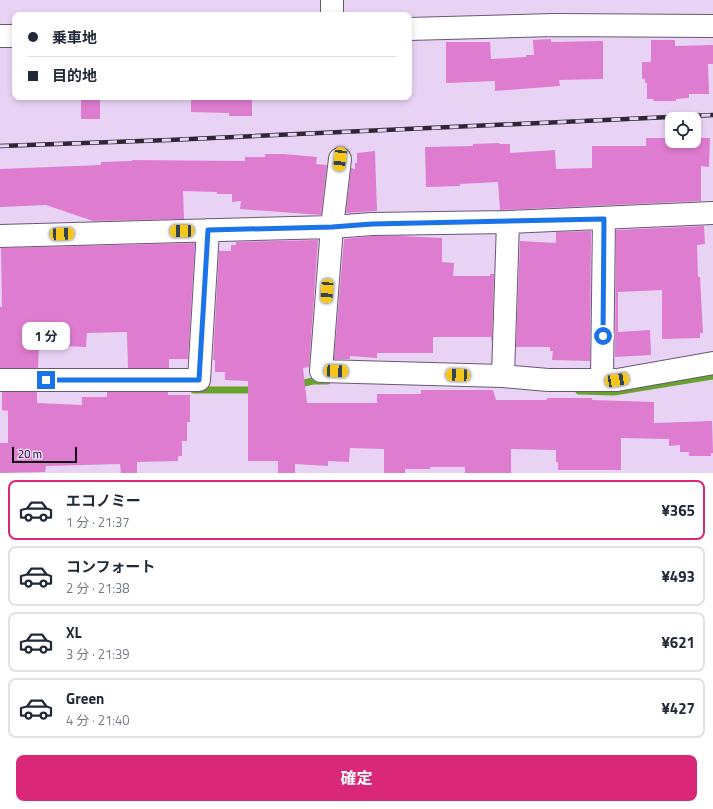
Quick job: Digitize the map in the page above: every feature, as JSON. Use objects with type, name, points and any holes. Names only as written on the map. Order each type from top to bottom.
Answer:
[{"type":"street","points":[[332,0],[332,12]]},
{"type":"street","points":[[412,30],[554,26],[713,26]]},
{"type":"street","points":[[0,36],[12,36]]},
{"type":"street","points":[[340,159],[332,227],[321,371],[503,376],[548,380],[617,380],[713,363]]},
{"type":"street","points":[[0,236],[332,227],[372,224],[604,219],[713,213]]},
{"type":"street","points":[[602,380],[604,219]]},
{"type":"street","points":[[503,376],[508,222]]},
{"type":"street","points":[[0,380],[199,380],[208,230]]},
{"type":"building","points":[[551,39],[551,42],[603,41],[603,79],[559,80],[560,86],[495,91],[495,81],[446,83],[446,42],[490,42],[491,59],[526,57],[526,55],[534,55],[533,40]]},
{"type":"building","points":[[651,40],[675,40],[675,46],[713,45],[713,64],[708,64],[709,94],[689,94],[689,98],[676,99],[676,101],[654,101],[653,99],[647,99],[647,83],[645,83],[645,79],[642,79],[642,62],[651,62]]},
{"type":"building","points":[[81,100],[100,100],[100,119],[81,119]]},
{"type":"building","points":[[191,100],[252,100],[252,116],[229,116],[229,113],[191,112]]},
{"type":"building","points":[[646,138],[665,138],[665,148],[701,148],[701,138],[710,138],[709,167],[701,166],[701,201],[500,210],[498,182],[460,184],[460,186],[426,187],[425,147],[473,146],[473,144],[500,143],[499,144],[510,144],[510,153],[555,150],[556,169],[592,168],[592,146],[646,146]]},
{"type":"building","points":[[375,151],[377,211],[346,213],[351,168],[355,169],[355,163],[357,163],[357,153]]},
{"type":"building","points":[[265,154],[317,157],[316,164],[327,165],[321,215],[240,209],[241,201],[232,202],[232,194],[183,191],[184,219],[93,221],[46,205],[0,207],[0,169],[101,165],[101,162],[132,160],[245,161],[245,157],[265,157]]},
{"type":"building","points":[[704,226],[705,244],[697,245],[703,333],[700,333],[700,338],[662,339],[662,290],[618,292],[618,332],[650,330],[651,355],[615,357],[616,230]]},
{"type":"building","points":[[591,231],[590,361],[552,360],[553,351],[550,351],[550,347],[516,347],[520,241],[556,243],[556,232]]},
{"type":"building","points":[[373,236],[442,238],[442,262],[454,263],[453,276],[490,276],[490,274],[494,274],[492,343],[491,337],[433,337],[433,353],[377,353],[377,358],[350,356],[350,359],[334,359],[344,239]]},
{"type":"building","points":[[318,240],[309,367],[303,368],[307,403],[377,403],[377,394],[421,394],[421,390],[493,390],[496,400],[592,398],[592,400],[654,402],[654,423],[712,421],[713,453],[711,453],[711,456],[689,456],[689,452],[680,452],[680,445],[669,446],[669,439],[621,438],[621,470],[558,470],[556,450],[511,449],[511,473],[465,473],[465,467],[430,467],[430,469],[405,469],[405,473],[384,473],[384,449],[350,448],[349,462],[328,461],[328,466],[295,464],[295,473],[278,473],[278,461],[248,461],[248,381],[225,380],[225,372],[215,372],[215,360],[213,360],[219,251],[231,251],[231,245],[236,245],[236,242]]},
{"type":"building","points":[[195,243],[188,359],[169,359],[169,368],[128,368],[127,332],[87,333],[86,347],[39,345],[38,368],[0,368],[0,307],[2,307],[1,248]]},
{"type":"building","points":[[2,392],[37,392],[37,403],[82,405],[82,397],[107,397],[107,392],[168,392],[168,395],[190,395],[190,422],[187,422],[187,441],[182,441],[182,456],[178,456],[178,461],[137,462],[137,473],[121,473],[120,464],[46,466],[45,472],[0,473],[0,443],[8,443],[8,411],[2,410]]},
{"type":"waterway","points":[[579,391],[614,392],[713,376]]},
{"type":"waterway","points":[[295,385],[313,381],[327,381]]},
{"type":"waterway","points":[[194,390],[257,390]]},
{"type":"railway","points":[[0,146],[169,140],[713,115]]},
{"type":"route","points":[[46,380],[199,380],[208,230],[332,227],[372,224],[604,219],[603,336]]}]
